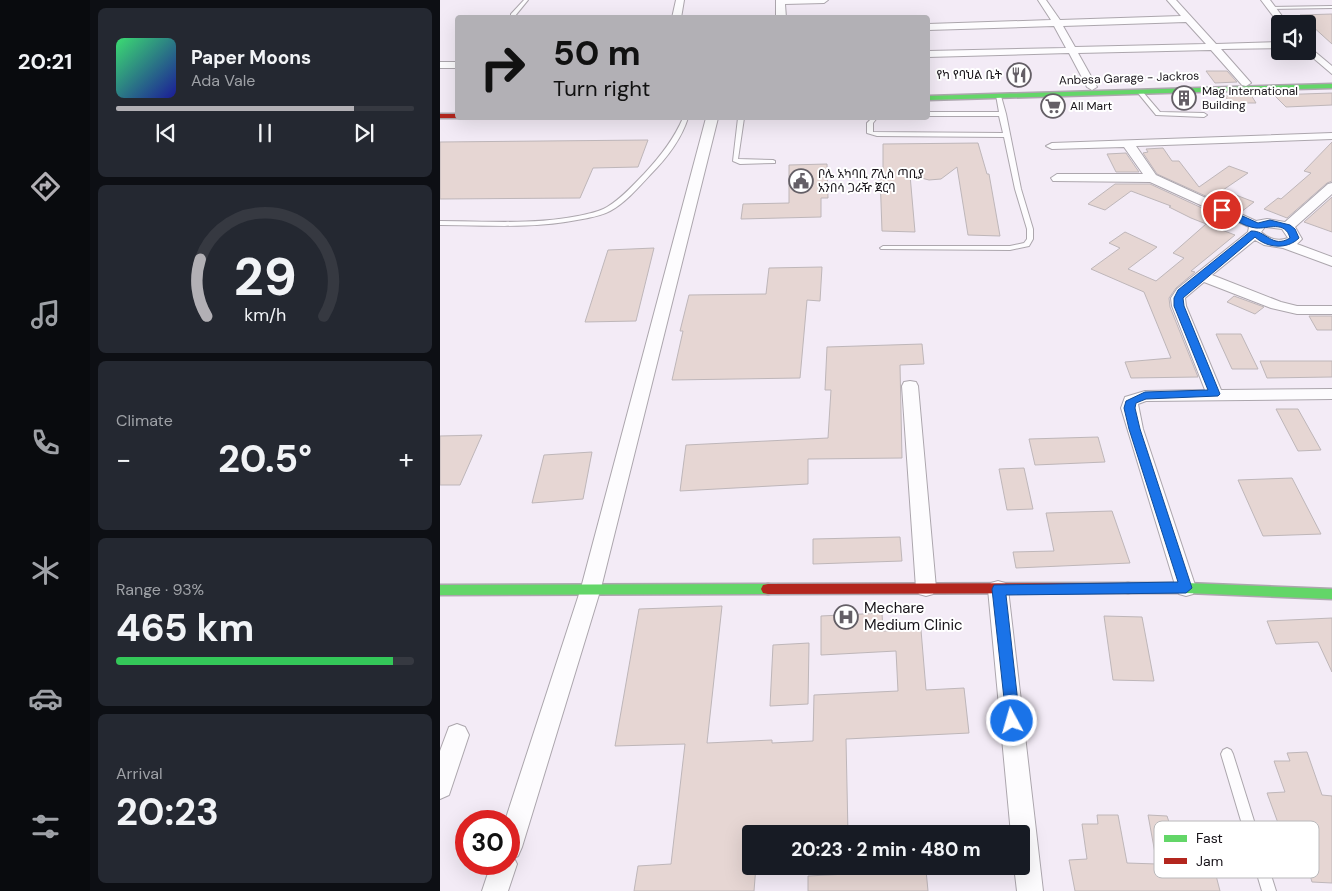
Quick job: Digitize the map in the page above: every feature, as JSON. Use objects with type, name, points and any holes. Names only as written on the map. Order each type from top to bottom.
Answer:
[{"type":"main road","points":[[930,95],[1092,87],[1332,80]]},
{"type":"main road","name":"Anbesa Garage - Jackros","points":[[930,95],[998,96],[1332,86]]},
{"type":"main road","points":[[440,110],[455,110]]},
{"type":"main road","points":[[440,116],[455,116]]},
{"type":"main road","points":[[440,590],[591,588],[1186,588],[1332,594]]},
{"type":"street","points":[[677,15],[680,0]]},
{"type":"street","points":[[781,15],[780,1],[824,0]]},
{"type":"street","points":[[1042,0],[1058,22],[1070,50],[1092,87]]},
{"type":"street","points":[[1171,0],[1246,83]]},
{"type":"street","points":[[1268,4],[1277,15]]},
{"type":"street","points":[[930,27],[1188,19]]},
{"type":"street","points":[[930,54],[1271,45]]},
{"type":"street","points":[[1316,56],[1332,71]]},
{"type":"street","points":[[440,65],[455,65]]},
{"type":"street","points":[[520,812],[591,588],[711,120]]},
{"type":"street","points":[[1052,146],[1332,136]]},
{"type":"street","points":[[1128,144],[1152,178]]},
{"type":"street","points":[[1057,178],[1152,178],[1256,229],[1270,242],[1286,244],[1332,262]]},
{"type":"street","points":[[1287,227],[1332,187]]},
{"type":"street","points":[[1214,394],[1179,306],[1178,298],[1182,292],[1256,229],[1270,223],[1287,227],[1295,235],[1295,238],[1286,244]]},
{"type":"street","points":[[1202,276],[1276,305],[1297,310],[1332,310]]},
{"type":"street","points":[[910,386],[926,588]]},
{"type":"street","points":[[1186,588],[1129,408],[1131,401],[1145,396],[1332,394]]},
{"type":"street","points":[[998,589],[1030,891]]},
{"type":"street","points":[[440,787],[457,735]]},
{"type":"street","points":[[495,891],[500,875]]},
{"type":"lane","points":[[513,15],[526,0]]},
{"type":"lane","points":[[1268,4],[1332,7]]},
{"type":"lane","points":[[1140,92],[1158,114],[1204,115]]},
{"type":"lane","points":[[883,248],[1010,248],[1027,245],[1030,239],[1030,229],[1018,189],[998,96]]},
{"type":"lane","points":[[930,114],[1003,114]]},
{"type":"lane","points":[[440,223],[557,220],[582,217],[610,209],[655,166],[674,143],[684,120]]},
{"type":"lane","points":[[741,120],[735,160],[740,162],[773,162]]},
{"type":"lane","points":[[873,120],[870,124],[870,133],[877,134],[1007,135]]},
{"type":"lane","points":[[1227,754],[1248,821]]},
{"type":"lane","points":[[1265,878],[1269,891]]},
{"type":"building","points":[[1332,14],[1332,44],[1316,30],[1316,15],[1300,15]]},
{"type":"building","points":[[1206,71],[1227,71],[1237,82],[1215,83]]},
{"type":"building","points":[[1332,93],[1332,105],[1286,107],[1274,95]]},
{"type":"building","points":[[1251,95],[1256,103],[1230,103],[1225,96]]},
{"type":"building","points":[[648,140],[638,167],[593,168],[580,198],[440,199],[440,142]]},
{"type":"building","points":[[1332,142],[1332,181],[1327,183],[1287,218],[1264,209],[1278,198],[1281,199],[1311,173],[1304,171]]},
{"type":"building","points":[[978,143],[987,174],[989,174],[1000,236],[968,235],[957,167],[941,179],[929,180],[910,175],[915,232],[882,231],[880,174],[883,174],[883,144]]},
{"type":"building","points":[[1163,148],[1172,161],[1179,161],[1199,187],[1229,166],[1248,173],[1223,190],[1254,202],[1241,212],[1157,174],[1143,153],[1148,152],[1146,149]]},
{"type":"building","points":[[1126,153],[1139,172],[1116,172],[1107,154]]},
{"type":"building","points":[[827,164],[828,198],[821,198],[821,217],[741,219],[743,204],[789,203],[789,165]]},
{"type":"building","points":[[1115,184],[1150,184],[1230,221],[1219,229],[1169,207],[1171,206],[1131,191],[1105,210],[1088,204]]},
{"type":"building","points":[[1332,197],[1332,232],[1304,222]]},
{"type":"building","points":[[1206,224],[1235,235],[1191,271],[1195,272],[1176,288],[1169,298],[1170,307],[1198,377],[1131,378],[1125,362],[1171,358],[1144,292],[1091,269],[1120,248],[1109,243],[1125,232],[1157,247],[1128,269],[1156,281],[1184,258],[1173,253]]},
{"type":"building","points":[[654,248],[636,321],[585,322],[608,250]]},
{"type":"building","points":[[822,267],[820,301],[807,300],[800,378],[672,380],[683,331],[680,331],[689,295],[766,294],[769,268]]},
{"type":"building","points":[[1234,296],[1264,307],[1255,314],[1227,302]]},
{"type":"building","points":[[1309,316],[1332,316],[1332,330],[1317,330]]},
{"type":"building","points":[[1216,334],[1241,334],[1258,369],[1232,369]]},
{"type":"building","points":[[922,344],[924,364],[900,365],[902,458],[808,459],[808,484],[680,491],[686,445],[828,438],[831,390],[825,390],[827,347]]},
{"type":"building","points":[[1260,361],[1332,361],[1332,377],[1267,378]]},
{"type":"building","points":[[1276,409],[1298,409],[1321,450],[1298,451]]},
{"type":"building","points":[[482,435],[460,485],[440,485],[440,436]]},
{"type":"building","points":[[1098,437],[1105,462],[1035,465],[1029,439]]},
{"type":"building","points":[[592,452],[583,499],[532,503],[544,455]]},
{"type":"building","points":[[1024,468],[1033,509],[1007,510],[999,469]]},
{"type":"building","points":[[1292,478],[1321,534],[1263,536],[1238,480]]},
{"type":"building","points":[[1112,511],[1130,563],[1016,568],[1013,552],[1054,551],[1046,513]]},
{"type":"building","points":[[900,537],[902,561],[813,564],[813,539]]},
{"type":"building","points":[[722,606],[707,743],[772,740],[772,743],[813,741],[814,695],[898,691],[896,651],[821,655],[821,616],[882,613],[883,631],[921,630],[926,690],[964,688],[969,733],[846,739],[848,825],[742,825],[742,875],[755,875],[754,891],[634,891],[638,866],[671,864],[685,744],[615,746],[639,609]]},
{"type":"building","points":[[1104,616],[1142,617],[1154,681],[1113,680]]},
{"type":"building","points":[[1332,618],[1332,672],[1318,642],[1276,644],[1267,621]]},
{"type":"building","points":[[809,643],[808,704],[770,706],[773,645]]},
{"type":"building","points":[[1307,752],[1322,795],[1332,796],[1332,883],[1312,882],[1311,878],[1319,878],[1319,821],[1277,821],[1267,793],[1285,792],[1274,761],[1290,761],[1287,753]]},
{"type":"building","points":[[1097,815],[1118,815],[1127,863],[1154,864],[1154,878],[1217,878],[1220,891],[1075,891],[1069,860],[1087,859],[1082,824],[1098,824]]},
{"type":"building","points":[[1148,815],[1167,816],[1169,821],[1154,821],[1154,848]]},
{"type":"building","points":[[926,875],[928,891],[808,891],[808,876]]},
{"type":"traffic: fast","points":[[930,98],[1332,86]]},
{"type":"traffic: fast","points":[[1128,588],[1186,588],[1332,594]]},
{"type":"traffic: fast","points":[[440,590],[768,589]]},
{"type":"traffic: jam","points":[[440,116],[455,116]]},
{"type":"traffic: jam","points":[[768,589],[1128,588]]},
{"type":"place","name":"የካ የባህል ቤት","points":[[1019,75]]},
{"type":"place","name":"Mag International Building","points":[[1184,98]]},
{"type":"place","name":"All Mart","points":[[1053,106]]},
{"type":"place","name":"ቦሌ አካባቢ ፖሊስ ጣቢያ አንበሳ ጋራዥ ጀርባ","points":[[801,181]]},
{"type":"place","name":"Mechare Medium Clinic","points":[[846,617]]},
{"type":"route","points":[[1012,721],[998,589],[1186,588],[1134,429],[1129,408],[1131,401],[1145,396],[1214,394],[1179,306],[1178,298],[1182,292],[1236,250],[1254,233],[1263,240],[1278,244],[1292,242],[1295,238],[1292,230],[1287,227],[1270,223],[1262,223],[1257,226],[1222,210]]}]
